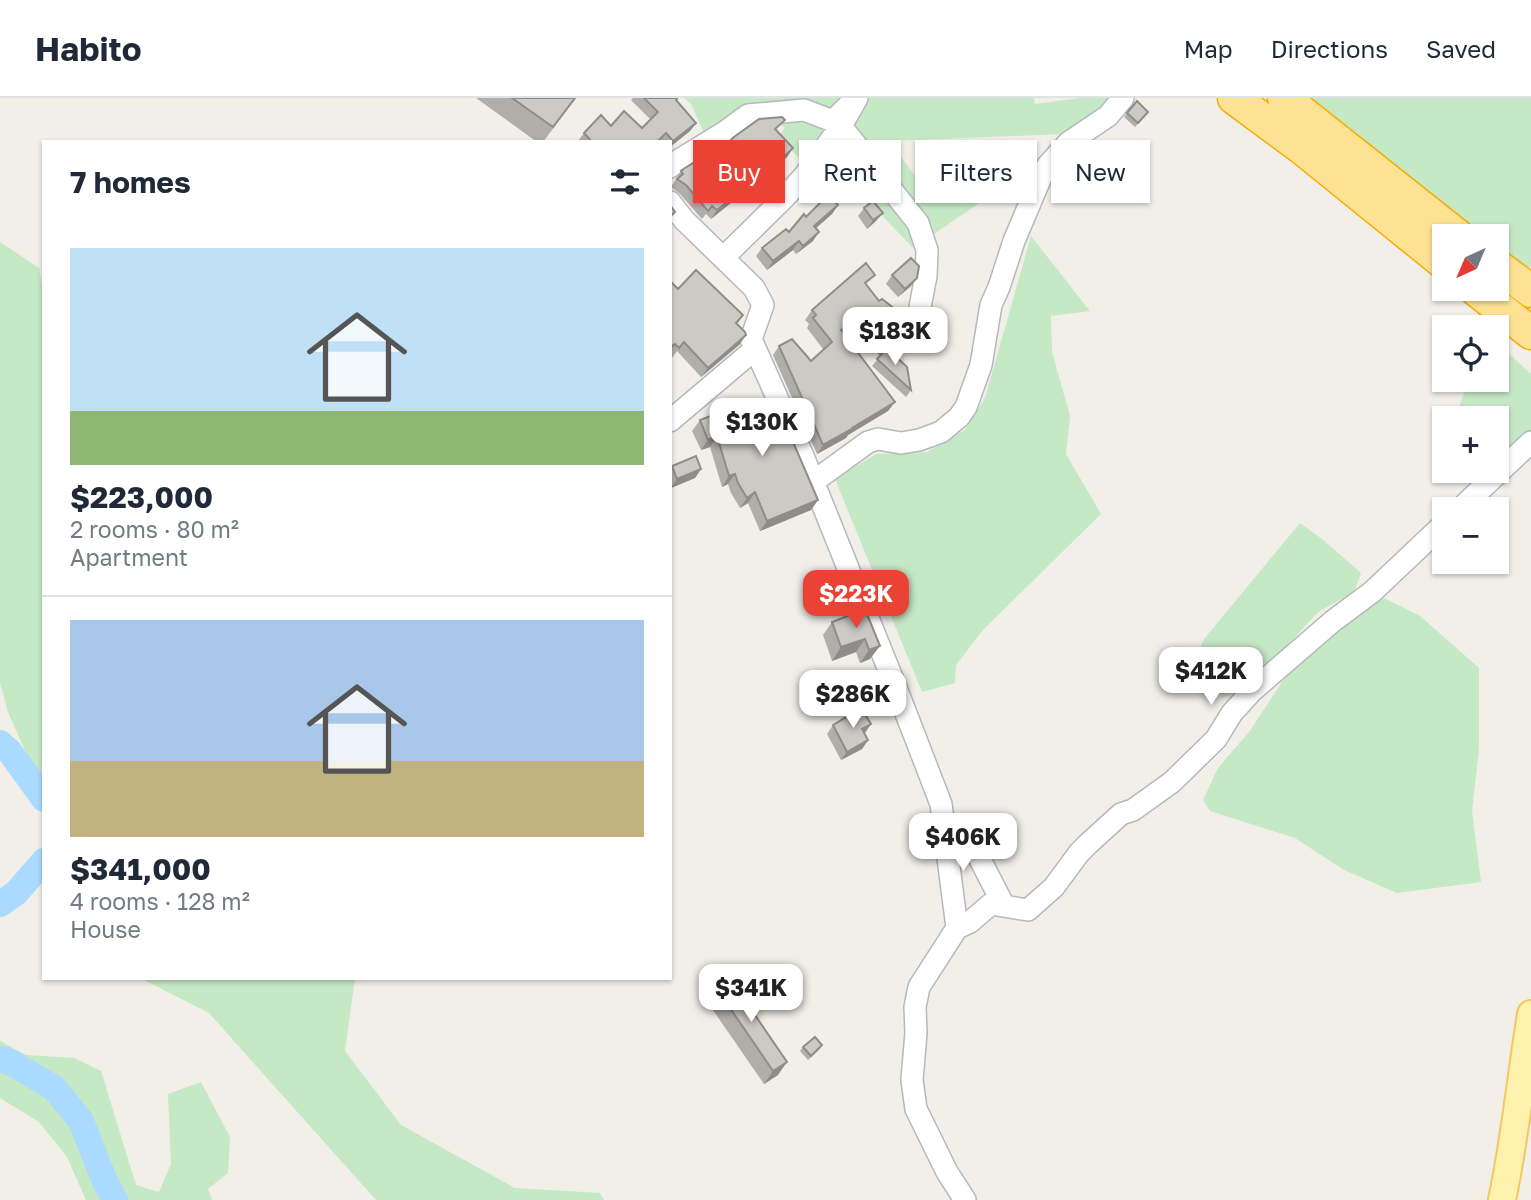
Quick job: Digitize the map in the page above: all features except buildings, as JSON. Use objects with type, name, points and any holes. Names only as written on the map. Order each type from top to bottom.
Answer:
[{"type":"highway","points":[[1234,98],[1303,149],[1432,253]]},
{"type":"highway","points":[[1284,98],[1443,224]]},
{"type":"highway","points":[[1509,275],[1531,291]]},
{"type":"highway","points":[[1490,301],[1531,333]]},
{"type":"main road","points":[[1502,1200],[1531,1014]]},
{"type":"street","points":[[723,258],[799,182],[826,148],[857,98]]},
{"type":"street","points":[[672,165],[748,115],[804,110],[833,121],[857,98]]},
{"type":"street","points":[[813,482],[868,442],[878,439],[901,443],[919,440],[941,432],[959,417],[966,407],[981,365],[991,305],[1041,177],[1068,143],[1108,116],[1123,98]]},
{"type":"street","points":[[841,126],[918,223],[927,250],[926,276],[920,307]]},
{"type":"street","points":[[672,205],[684,220],[754,288],[763,305],[751,339],[813,482],[941,804],[957,928]]},
{"type":"street","points":[[672,419],[755,349]]},
{"type":"street","points":[[1473,497],[1531,442]]},
{"type":"street","points":[[965,1200],[947,1172],[916,1109],[912,1080],[915,1007],[919,987],[957,928],[970,922],[991,904],[1028,910],[1034,906],[1054,887],[1088,844],[1121,814],[1133,810],[1172,782],[1216,739],[1231,713],[1252,691],[1333,621],[1372,592],[1432,535]]},
{"type":"street","points":[[944,824],[968,836],[1004,906]]},
{"type":"green space","points":[[684,98],[1034,98],[1035,104],[1080,98],[1113,98],[1102,111],[1064,134],[901,141],[799,140],[799,158],[785,145],[785,140],[777,138],[785,128],[754,104],[704,133],[691,104]]},
{"type":"green space","points":[[1284,98],[1531,98],[1531,266],[1513,278],[1509,275],[1509,224],[1443,224]]},
{"type":"green space","points":[[901,157],[915,176],[915,203],[980,203],[913,248],[870,203],[901,203]]},
{"type":"green space","points":[[1031,236],[1090,311],[1051,316],[1052,352],[1070,416],[1066,454],[1101,514],[983,630],[956,665],[955,683],[922,692],[835,479],[876,454],[927,452],[965,430],[985,398]]},
{"type":"green space","points":[[0,242],[39,268],[42,285],[42,789],[8,712],[0,683]]},
{"type":"green space","points":[[1509,354],[1531,374],[1531,442],[1509,462],[1509,406],[1459,406],[1465,392],[1509,392]]},
{"type":"green space","points":[[1300,523],[1361,573],[1354,592],[1318,612],[1273,661],[1262,664],[1246,685],[1223,698],[1203,662],[1201,647],[1204,639]]},
{"type":"green space","points":[[1372,592],[1420,616],[1479,668],[1479,749],[1472,811],[1481,882],[1397,893],[1344,870],[1295,838],[1210,811],[1203,800],[1218,768],[1249,732],[1288,673]]},
{"type":"green space","points":[[144,980],[355,980],[345,1051],[401,1125],[515,1188],[600,1193],[604,1200],[376,1200],[209,1013]]},
{"type":"green space","points":[[0,1041],[26,1055],[74,1058],[101,1071],[136,1185],[159,1192],[171,1164],[168,1094],[201,1082],[230,1137],[228,1173],[208,1189],[212,1200],[86,1200],[67,1157],[39,1122],[0,1098]]},
{"type":"waterway","points":[[0,743],[10,752],[42,796]]},
{"type":"waterway","points":[[0,904],[16,893],[42,863]]},
{"type":"waterway","points":[[0,1059],[54,1088],[81,1121],[115,1200]]}]
